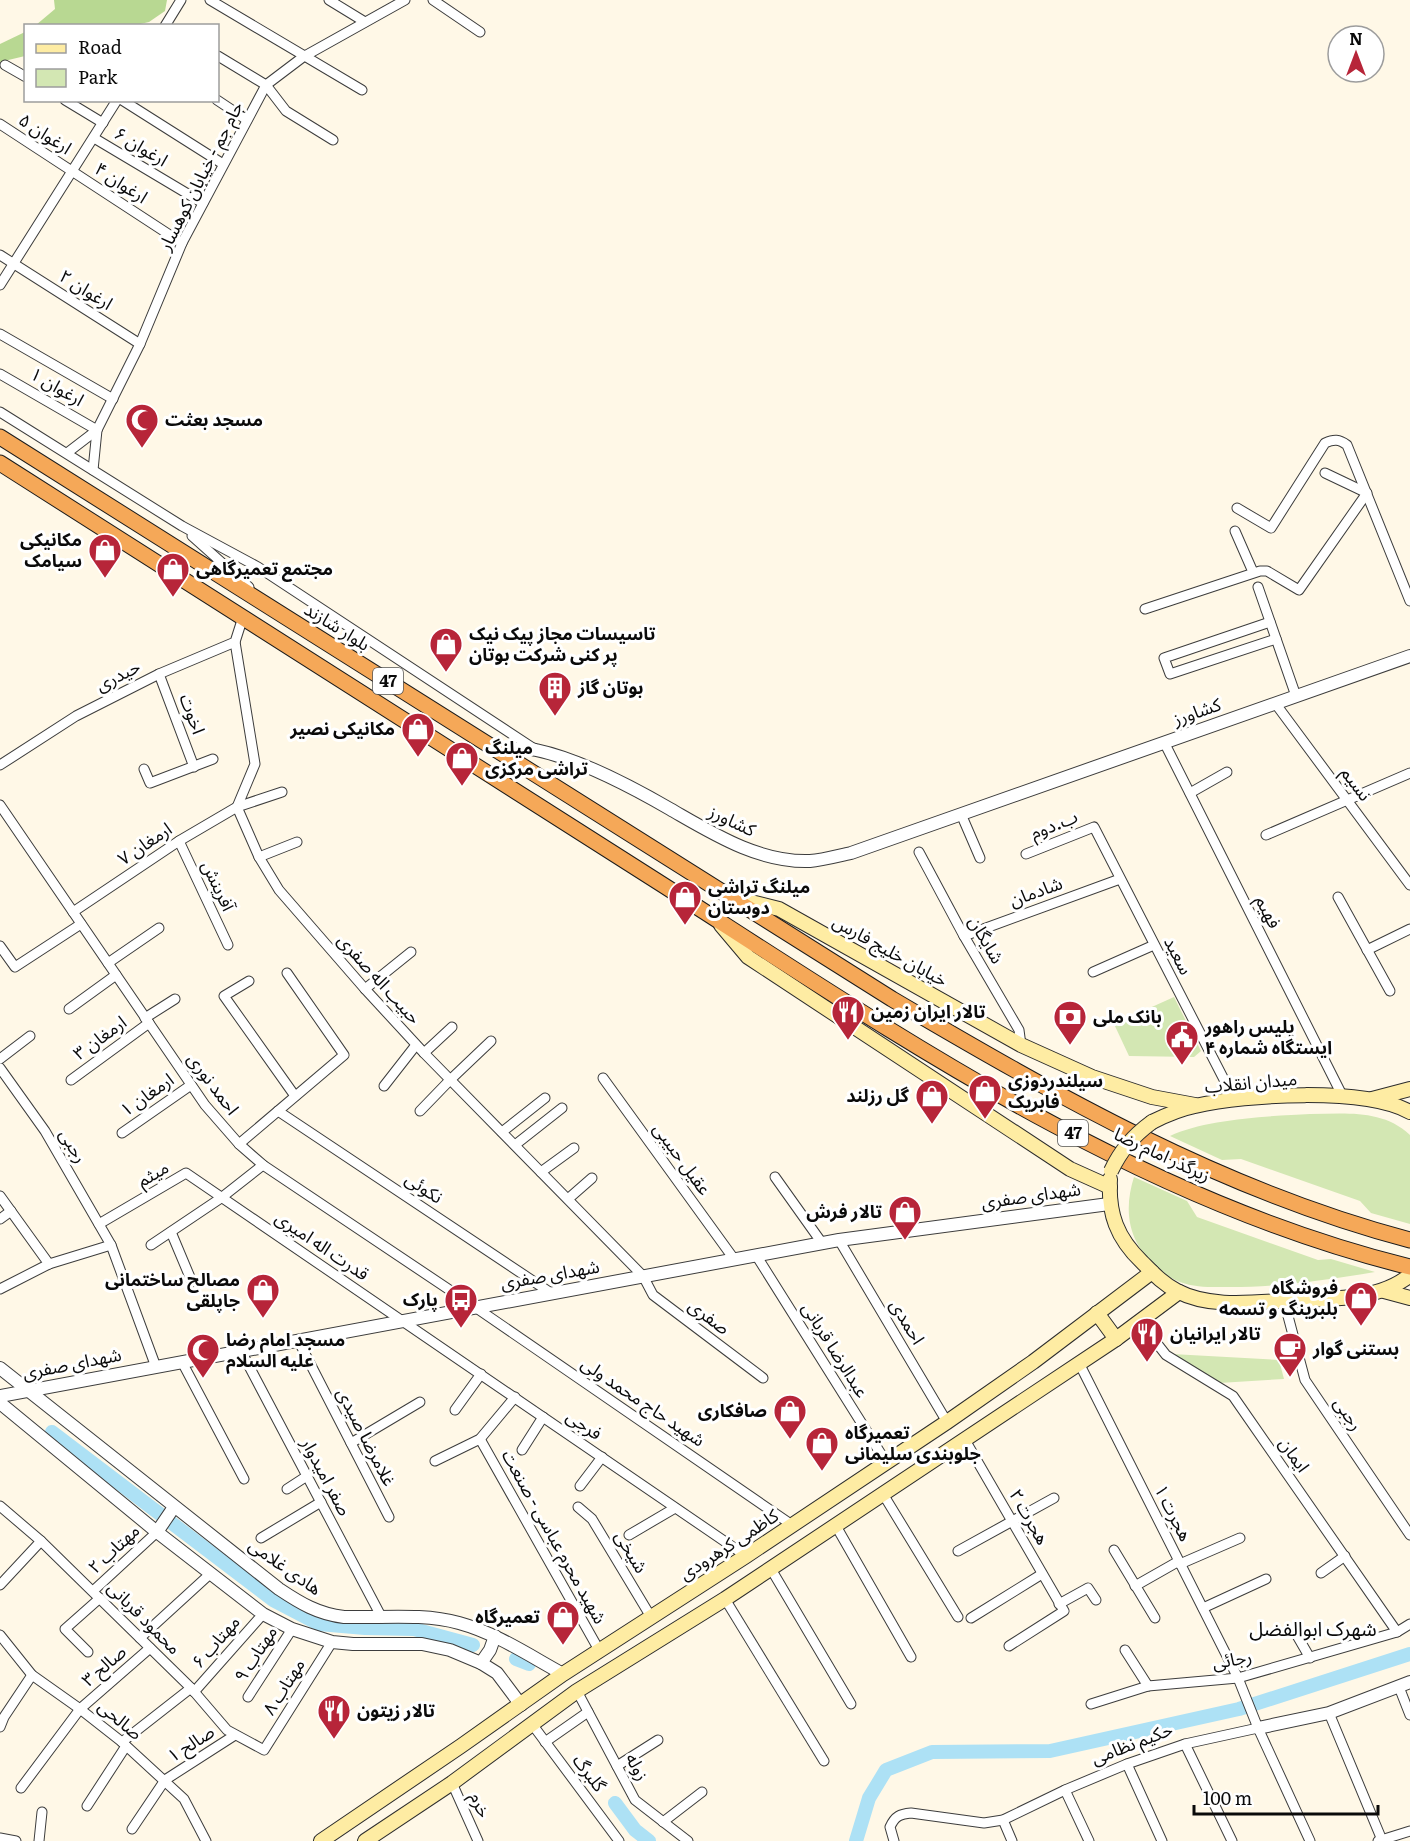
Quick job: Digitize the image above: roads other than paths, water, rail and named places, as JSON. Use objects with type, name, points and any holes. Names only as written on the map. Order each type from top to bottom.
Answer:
[{"type":"highway","name":"بلوار شازند","points":[[0,436],[776,925]]},
{"type":"highway","name":"47","points":[[0,463],[716,919]]},
{"type":"highway","name":"زیرگذر امام رضا","points":[[716,919],[972,1078],[1140,1168],[1291,1231],[1360,1254],[1410,1267]]},
{"type":"highway","name":"زیرگذر امام رضا","points":[[776,925],[892,999],[1019,1073],[1133,1134],[1241,1183],[1319,1212],[1410,1240]]},
{"type":"main road","name":"خیابان خلیج فارس","points":[[731,897],[779,909],[1021,1045],[1092,1077],[1152,1097],[1195,1106]]},
{"type":"main road","points":[[716,919],[748,957],[1070,1169],[1110,1187]]},
{"type":"main road","points":[[1372,1099],[1410,1089]]},
{"type":"main road","name":"میدان انقلاب","points":[[1406,1278],[1384,1291],[1325,1299],[1244,1303],[1207,1300],[1179,1292],[1152,1272],[1131,1251],[1116,1227],[1109,1204],[1111,1171],[1119,1154],[1129,1141],[1152,1122],[1168,1113],[1234,1099],[1343,1097],[1372,1099],[1401,1107],[1410,1112]]},
{"type":"main road","name":"کاظمی کرهرودی","points":[[321,1841],[563,1674],[947,1422],[1033,1362],[1152,1272]]},
{"type":"main road","points":[[1384,1291],[1410,1298]]},
{"type":"main road","points":[[357,1817],[367,1839],[452,1782],[577,1691],[726,1599],[1116,1339],[1179,1292]]},
{"type":"main road","points":[[1097,1313],[1116,1339]]},
{"type":"street","points":[[167,24],[181,0]]},
{"type":"street","points":[[210,0],[362,90]]},
{"type":"street","points":[[329,0],[365,22]]},
{"type":"street","name":"جام جم - خیابان کوهسار","points":[[97,430],[140,344],[182,243],[266,85],[303,57],[405,0]]},
{"type":"street","points":[[433,0],[480,32]]},
{"type":"street","points":[[219,57],[266,85],[286,111],[333,140]]},
{"type":"street","points":[[5,65],[24,76]]},
{"type":"street","points":[[219,101],[248,120]]},
{"type":"street","points":[[67,102],[103,123]]},
{"type":"street","points":[[0,285],[116,102]]},
{"type":"street","points":[[125,102],[223,164]]},
{"type":"street","name":"ارغوان ۵","points":[[0,124],[72,171]]},
{"type":"street","name":"ارغوان ۶","points":[[94,138],[203,204]]},
{"type":"street","name":"ارغوان ۴","points":[[72,171],[182,243]]},
{"type":"street","name":"ارغوان ۲","points":[[0,255],[140,344]]},
{"type":"street","points":[[0,334],[113,399]]},
{"type":"street","name":"ارغوان ۱","points":[[0,374],[97,430]]},
{"type":"street","points":[[0,412],[182,526],[258,567],[535,749]]},
{"type":"street","points":[[67,453],[97,430]]},
{"type":"street","points":[[93,470],[97,430]]},
{"type":"street","points":[[1238,508],[1271,528],[1325,443],[1333,440],[1341,441],[1347,446],[1410,601]]},
{"type":"street","points":[[1325,473],[1367,493]]},
{"type":"street","points":[[1145,609],[1253,572],[1267,571],[1299,590],[1367,493]]},
{"type":"street","points":[[182,526],[273,609]]},
{"type":"street","points":[[1235,531],[1253,572]]},
{"type":"street","points":[[1258,587],[1296,696]]},
{"type":"street","points":[[237,807],[255,764],[235,642],[243,617]]},
{"type":"street","points":[[1270,622],[1164,657],[1170,674],[1276,639]]},
{"type":"street","name":"حیدری","points":[[0,765],[76,716],[159,674],[235,642]]},
{"type":"street","name":"کشاورز","points":[[495,749],[535,749],[587,767],[632,788],[713,834],[754,852],[810,861],[851,853],[1410,656]]},
{"type":"street","name":"اخوت","points":[[159,674],[194,767]]},
{"type":"street","name":"نسیم","points":[[1275,704],[1410,885]]},
{"type":"street","name":"فهیم","points":[[1164,742],[1343,1097]]},
{"type":"street","points":[[144,769],[150,783],[213,759]]},
{"type":"street","points":[[1190,793],[1227,772]]},
{"type":"street","points":[[1266,835],[1410,773]]},
{"type":"street","name":"ارمغان ۷","points":[[73,912],[178,841],[237,807],[282,792]]},
{"type":"street","name":"احمد نوری","points":[[0,805],[205,1105],[239,1144],[263,1165],[475,1307]]},
{"type":"street","name":"حبیب اله صفری","points":[[237,807],[259,857],[279,890],[416,1046],[643,1276]]},
{"type":"street","points":[[961,814],[980,858]]},
{"type":"street","name":"ب.دوم","points":[[1026,854],[1094,827]]},
{"type":"street","name":"سعید","points":[[1094,827],[1234,1099]]},
{"type":"street","name":"آفرینش","points":[[178,841],[228,945]]},
{"type":"street","points":[[259,857],[297,842]]},
{"type":"street","name":"شایگان","points":[[919,852],[964,936],[1019,1030],[1021,1045]]},
{"type":"street","name":"شادمان","points":[[964,936],[1120,879]]},
{"type":"street","points":[[1338,897],[1390,991]]},
{"type":"street","points":[[0,946],[15,968],[81,924]]},
{"type":"street","points":[[108,963],[159,928]]},
{"type":"street","points":[[1367,950],[1410,929]]},
{"type":"street","points":[[1094,972],[1154,945]]},
{"type":"street","points":[[365,989],[411,952]]},
{"type":"street","points":[[239,1144],[344,1055],[287,973]]},
{"type":"street","points":[[69,1009],[116,975]]},
{"type":"street","points":[[249,981],[224,996],[295,1096]]},
{"type":"street","name":"ارمغان ۳","points":[[71,1080],[175,999]]},
{"type":"street","points":[[424,1053],[452,1027]]},
{"type":"street","points":[[0,1059],[30,1036]]},
{"type":"street","points":[[420,1111],[491,1041]]},
{"type":"street","points":[[384,1086],[416,1046]]},
{"type":"street","name":"رجبی","points":[[0,1068],[45,1131],[111,1245],[156,1367]]},
{"type":"street","name":"عقیل حبیبی","points":[[603,1078],[734,1259]]},
{"type":"street","name":"ارمغان ۱","points":[[122,1133],[191,1085]]},
{"type":"street","points":[[502,1132],[545,1098]]},
{"type":"street","points":[[515,1145],[562,1108]]},
{"type":"street","name":"نکوئی","points":[[278,1111],[550,1293]]},
{"type":"street","points":[[541,1172],[574,1148]]},
{"type":"street","points":[[151,1245],[221,1198],[263,1165]]},
{"type":"street","name":"میثم","points":[[99,1224],[186,1173],[221,1198]]},
{"type":"street","points":[[568,1199],[592,1178]]},
{"type":"street","points":[[775,1178],[822,1243]]},
{"type":"street","points":[[0,1196],[49,1264]]},
{"type":"street","name":"قدرت اله امیری","points":[[221,1198],[403,1321]]},
{"type":"street","name":"شهدای صفری","points":[[0,1396],[839,1240],[1109,1204]]},
{"type":"street","points":[[0,1219],[11,1211]]},
{"type":"street","points":[[171,1232],[192,1282]]},
{"type":"street","name":"احمدی","points":[[839,1240],[947,1422]]},
{"type":"street","points":[[0,1288],[49,1264],[111,1245]]},
{"type":"street","name":"عبدالرضا قربانی","points":[[756,1255],[886,1462]]},
{"type":"street","name":"صفری","points":[[643,1276],[653,1295],[763,1378]]},
{"type":"street","name":"رجبی","points":[[1284,1300],[1305,1380],[1410,1535]]},
{"type":"street","name":"شهید حاج محمد ولی","points":[[475,1307],[792,1525]]},
{"type":"street","name":"ایمان","points":[[1145,1319],[1155,1341],[1166,1355],[1233,1396],[1397,1632]]},
{"type":"street","name":"فرجی","points":[[403,1321],[746,1556]]},
{"type":"street","name":"غلامرضا صیدی","points":[[298,1340],[389,1517]]},
{"type":"street","name":"صفر امیدوار","points":[[241,1351],[382,1618]]},
{"type":"street","points":[[182,1362],[244,1479]]},
{"type":"street","name":"هجرت ۱","points":[[1079,1363],[1238,1678],[1256,1724],[1310,1841]]},
{"type":"street","name":"هادی غلامی","points":[[0,1368],[174,1507],[304,1606],[330,1616],[430,1618],[459,1623],[495,1636],[563,1674]]},
{"type":"street","points":[[455,1410],[481,1374]]},
{"type":"street","points":[[435,1461],[480,1439],[515,1397]]},
{"type":"street","points":[[351,1443],[420,1402]]},
{"type":"street","points":[[0,1403],[157,1532],[263,1614],[292,1629],[332,1641],[353,1644],[422,1644],[450,1650],[497,1672],[520,1705]]},
{"type":"street","points":[[522,1450],[543,1417]]},
{"type":"street","name":"شهید محرم عباسی - صنعت","points":[[480,1439],[599,1650]]},
{"type":"street","name":"هجرت ۲","points":[[965,1440],[1061,1607]]},
{"type":"street","points":[[580,1486],[602,1457]]},
{"type":"street","points":[[287,1489],[307,1476]]},
{"type":"street","points":[[883,1494],[958,1617]]},
{"type":"street","points":[[958,1551],[1054,1498]]},
{"type":"street","points":[[261,1538],[321,1502]]},
{"type":"street","name":"محمود قربانی","points":[[0,1506],[41,1541],[97,1595],[193,1690],[227,1730],[264,1750]]},
{"type":"street","points":[[157,1532],[174,1507]]},
{"type":"street","name":"شیخی","points":[[578,1507],[592,1519],[651,1617]]},
{"type":"street","points":[[628,1535],[675,1508]]},
{"type":"street","points":[[836,1526],[911,1657]]},
{"type":"street","name":"مهتاب ۲","points":[[88,1652],[65,1629],[157,1532]]},
{"type":"street","points":[[1135,1586],[1180,1562],[1240,1538]]},
{"type":"street","points":[[0,1585],[41,1541]]},
{"type":"street","points":[[1114,1551],[1155,1618]]},
{"type":"street","points":[[1321,1573],[1345,1556]]},
{"type":"street","points":[[771,1569],[851,1704]]},
{"type":"street","points":[[140,1638],[210,1574]]},
{"type":"street","points":[[971,1618],[1042,1574]]},
{"type":"street","points":[[1203,1608],[1266,1579]]},
{"type":"street","points":[[1009,1646],[1088,1588],[1096,1600]]},
{"type":"street","points":[[726,1599],[824,1761]]},
{"type":"street","name":"مهتاب ۶","points":[[87,1806],[124,1744],[193,1690],[263,1614]]},
{"type":"street","name":"رجائی","points":[[1091,1704],[1148,1686],[1238,1678],[1397,1632],[1410,1624]]},
{"type":"street","name":"مهتاب ۹","points":[[248,1697],[292,1629]]},
{"type":"street","points":[[1295,1632],[1310,1658]]},
{"type":"street","name":"صالحی","points":[[0,1635],[32,1675],[80,1709],[165,1780],[184,1799],[206,1841]]},
{"type":"street","points":[[481,1663],[490,1650],[495,1636]]},
{"type":"street","name":"مهتاب ۸","points":[[264,1750],[332,1641]]},
{"type":"street","name":"صالح ۳","points":[[21,1788],[80,1709],[150,1648]]},
{"type":"street","points":[[1125,1650],[1148,1686]]},
{"type":"street","points":[[0,1727],[4,1717],[32,1675]]},
{"type":"street","points":[[1405,1685],[1410,1715]]},
{"type":"street","name":"حکیم نظامی","points":[[894,1841],[890,1827],[893,1819],[901,1814],[911,1813],[984,1823],[1003,1820],[1065,1790],[1127,1764],[1185,1744],[1256,1724],[1329,1713],[1405,1685]]},
{"type":"street","name":"زوله","points":[[577,1691],[635,1800],[688,1841]]},
{"type":"street","points":[[546,1742],[588,1712]]},
{"type":"street","points":[[1329,1713],[1380,1840],[1410,1831]]},
{"type":"street","name":"گلبرگ","points":[[532,1724],[619,1841]]},
{"type":"street","name":"صالح ۱","points":[[165,1780],[235,1735]]},
{"type":"street","points":[[617,1766],[658,1740]]},
{"type":"street","points":[[1185,1744],[1232,1841]]},
{"type":"street","points":[[1127,1764],[1162,1841]]},
{"type":"street","points":[[132,1829],[165,1780]]},
{"type":"street","name":"خرم","points":[[452,1782],[478,1841]]},
{"type":"street","points":[[1065,1790],[1089,1841]]},
{"type":"street","points":[[663,1822],[702,1792]]},
{"type":"street","points":[[39,1841],[42,1812]]},
{"type":"street","points":[[1003,1820],[1012,1841]]},
{"type":"street","points":[[0,1838],[16,1841]]},
{"type":"waterway","points":[[52,1432],[273,1600],[319,1624],[414,1629],[473,1645]]},
{"type":"waterway","points":[[856,1841],[869,1798],[886,1770],[932,1752],[1050,1751],[1239,1709],[1410,1654]]},
{"type":"waterway","points":[[516,1659],[529,1664]]},
{"type":"waterway","points":[[615,1803],[635,1830],[649,1841]]},
{"type":"place","name":"مسجد بعثت","points":[[142,449]]},
{"type":"place","name":"مکانیکی سیامک","points":[[105,579]]},
{"type":"place","name":"مجتمع تعمیرگاهی","points":[[173,598]]},
{"type":"place","name":"تاسیسات مجاز پیک نیک پر کنی شرکت بوتان","points":[[446,673]]},
{"type":"place","name":"بوتان گاز","points":[[555,717]]},
{"type":"place","name":"مکانیکی نصیر","points":[[418,758]]},
{"type":"place","name":"میلنگ تراشی مرکزی","points":[[462,787]]},
{"type":"place","name":"میلنگ تراشی دوستان","points":[[685,926]]},
{"type":"place","name":"تالار ایران زمین","points":[[848,1041]]},
{"type":"place","name":"بانک ملی","points":[[1070,1046]]},
{"type":"place","name":"پلیس راهور ایستگاه شماره ۴","points":[[1182,1066]]},
{"type":"place","name":"سیلندردوزی فابریک","points":[[985,1120]]},
{"type":"place","name":"گل رزلند","points":[[932,1125]]},
{"type":"place","name":"تالار فرش","points":[[905,1241]]},
{"type":"place","name":"مصالح ساختمانی جاپلقی","points":[[263,1319]]},
{"type":"place","name":"فروشگاه بلبرینگ و تسمه","points":[[1361,1327]]},
{"type":"place","name":"پارک","points":[[461,1329]]},
{"type":"place","name":"تالار ایرانیان","points":[[1147,1363]]},
{"type":"place","name":"بستنی گوار","points":[[1290,1378]]},
{"type":"place","name":"مسجد امام رضا علیه السلام","points":[[203,1379]]},
{"type":"place","name":"صافکاری","points":[[790,1440]]},
{"type":"place","name":"تعمیرگاه جلوبندی سلیمانی","points":[[822,1472]]},
{"type":"place","name":"تعمیرگاه","points":[[563,1646]]},
{"type":"place","name":"تالار زیتون","points":[[334,1740]]},
{"type":"district","name":"شهرک ابوالفضل","points":[[1313,1629]]}]
